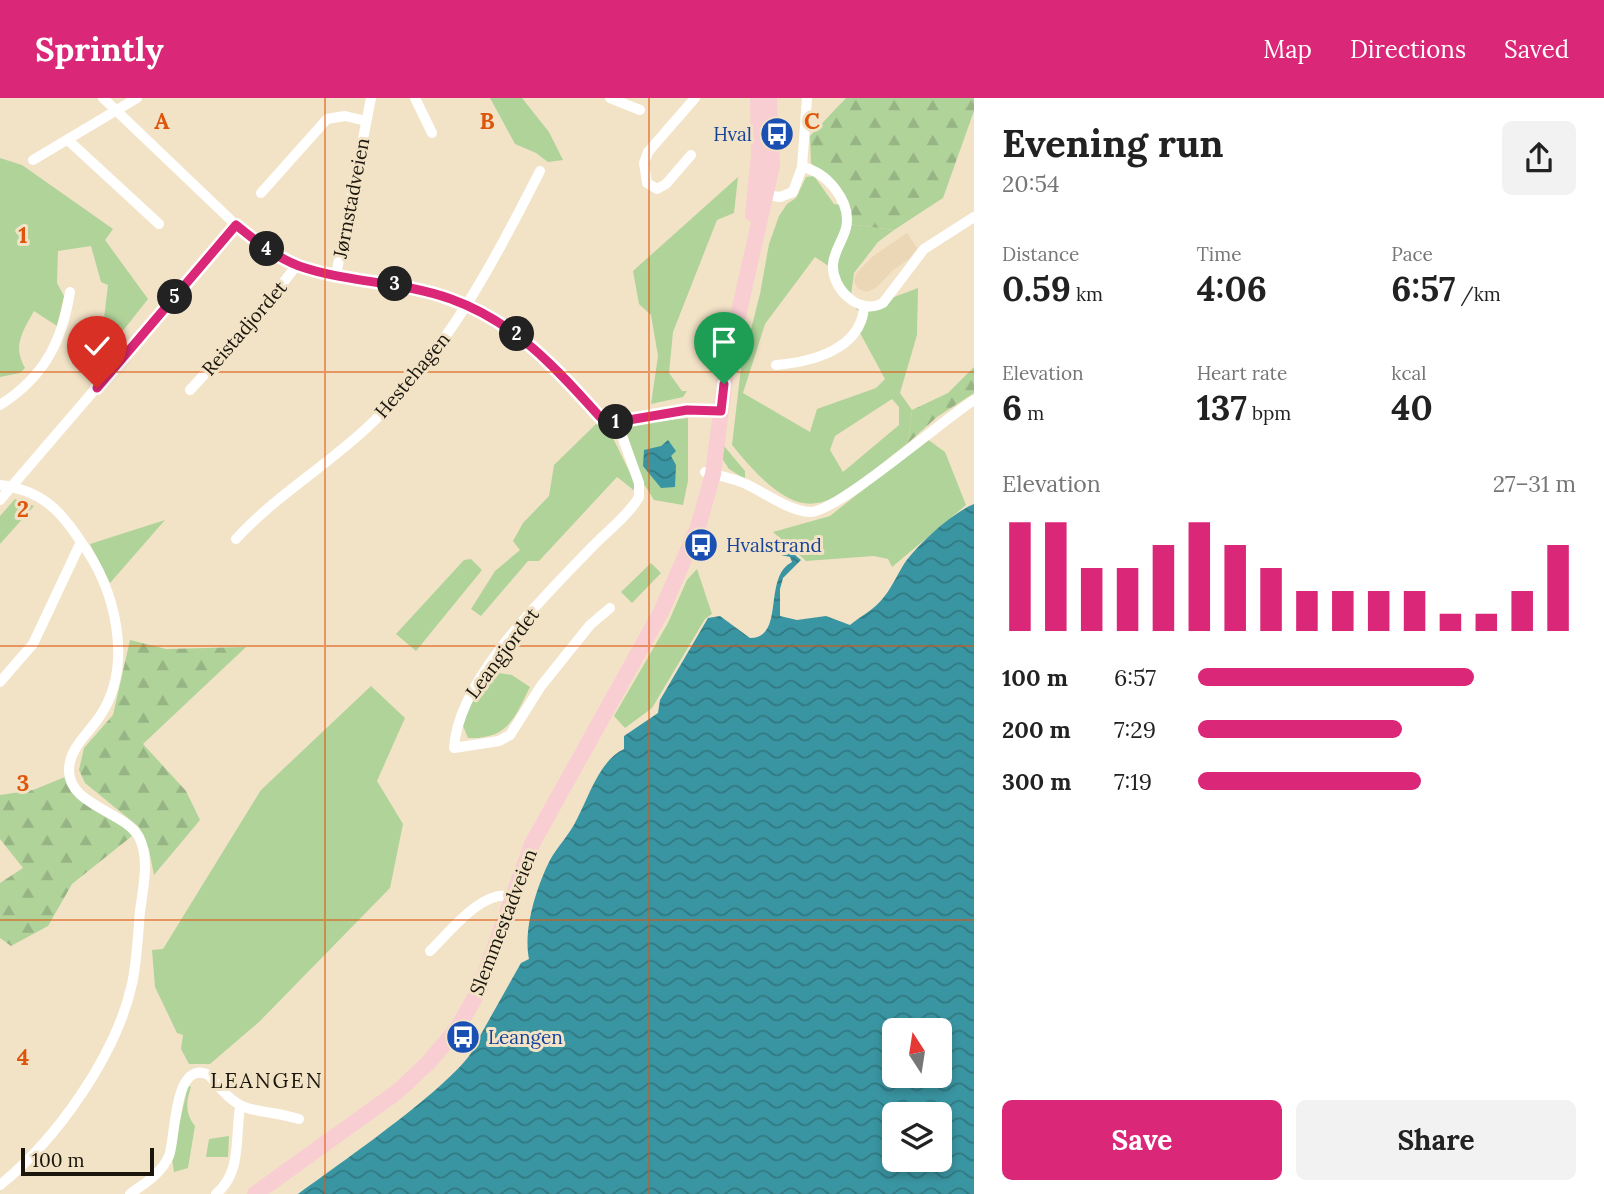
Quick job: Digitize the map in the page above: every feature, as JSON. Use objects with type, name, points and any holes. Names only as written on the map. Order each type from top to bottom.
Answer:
[{"type":"main road","name":"Slemmestadveien","points":[[758,98],[761,195]]},
{"type":"main road","name":"Slemmestadveien","points":[[256,1194],[397,1092],[444,1046],[480,988],[510,896],[532,844],[645,644],[688,545],[690,525],[709,473],[716,410],[773,149],[769,98]]},
{"type":"street","name":"Reistadjordet","points":[[103,98],[236,225],[262,246],[297,265],[336,275],[412,287],[467,306],[514,331],[541,353],[600,417],[617,422]]},
{"type":"street","points":[[33,160],[69,141],[137,98]]},
{"type":"street","name":"Jørnstadveien","points":[[336,275],[371,98]]},
{"type":"street","points":[[415,98],[432,133]]},
{"type":"street","points":[[610,98],[640,110]]},
{"type":"street","points":[[691,155],[666,184],[657,189],[647,183],[644,163],[648,152],[695,98]]},
{"type":"street","points":[[761,195],[780,197],[793,192],[802,166],[807,98]]},
{"type":"street","name":"Jørnstadveien","points":[[261,194],[327,120],[345,116],[366,121]]},
{"type":"street","points":[[69,141],[159,224]]},
{"type":"street","points":[[802,166],[826,181],[846,209],[845,231],[836,250],[833,270],[843,291],[863,308],[874,308],[883,303],[925,249],[974,217]]},
{"type":"street","name":"Hestehagen","points":[[236,539],[372,422],[428,359],[489,271],[540,171]]},
{"type":"street","points":[[0,500],[5,486],[236,225]]},
{"type":"street","name":"Reistadjordet","points":[[190,390],[250,325],[297,265]]},
{"type":"street","points":[[0,405],[32,381],[50,357],[64,327],[70,292]]},
{"type":"street","points":[[776,365],[806,363],[834,351],[863,320],[863,308]]},
{"type":"street","points":[[709,473],[747,484],[796,508],[810,512],[820,510],[845,497],[945,418],[974,400]]},
{"type":"street","points":[[617,422],[687,410],[716,410]]},
{"type":"street","name":"Leangjordet","points":[[610,608],[590,625],[541,686],[510,734],[499,741],[454,748],[459,715],[484,672],[549,593],[639,497],[639,483],[617,422]]},
{"type":"street","points":[[0,1185],[27,1164],[66,1117],[104,1053],[129,994],[134,973],[143,881],[142,843],[133,828],[78,792],[68,774],[69,762],[77,746],[109,701],[118,668],[116,628],[106,588],[81,542],[59,510],[46,499],[5,486]]},
{"type":"street","points":[[0,682],[33,644],[81,542]]},
{"type":"street","points":[[430,951],[479,905],[503,895],[510,896]]},
{"type":"street","points":[[130,1194],[160,1171],[169,1156],[180,1093],[190,1076],[201,1072],[209,1075],[227,1098],[240,1107],[299,1119]]},
{"type":"street","points":[[216,1194],[230,1181],[234,1170],[240,1107]]},
{"type":"shaded area","points":[[907,233],[917,248],[909,259],[892,271],[877,287],[867,292],[858,289],[854,281],[856,274],[872,257]]},
{"type":"green space","points":[[490,98],[522,98],[549,132],[563,160],[548,162],[536,153],[515,144]]},
{"type":"green space","points":[[846,98],[974,98],[974,111],[943,198],[894,230],[848,224],[848,206],[811,163],[810,136]]},
{"type":"green space","points":[[0,158],[22,165],[113,229],[105,240],[148,299],[118,337],[102,335],[108,285],[101,282],[91,246],[58,251],[57,283],[64,296],[57,326],[34,311],[20,339],[19,353],[25,368],[20,373],[0,377]]},
{"type":"green space","points":[[814,176],[834,204],[848,206],[848,224],[894,230],[878,242],[854,273],[851,295],[873,305],[918,288],[917,335],[900,393],[912,410],[908,443],[857,483],[837,496],[818,503],[800,502],[781,493],[758,475],[732,445],[741,368],[760,294],[769,244],[779,216],[787,204],[796,198],[806,177]],"holes":[[[815,257],[830,267],[849,302],[867,319],[859,331],[885,379],[876,388],[817,409],[810,432],[743,393],[765,324]],[[892,399],[899,407],[899,425],[843,472],[830,450],[835,436]]]},
{"type":"green space","points":[[738,177],[734,213],[717,220],[673,332],[669,373],[682,391],[687,391],[683,397],[651,404],[658,356],[651,315],[639,304],[633,271]]},
{"type":"green space","points":[[974,367],[974,393],[937,417],[908,443],[912,410],[948,393]]},
{"type":"green space","points":[[688,418],[688,481],[683,505],[654,500],[642,481],[624,425]]},
{"type":"green space","points":[[596,424],[609,430],[634,481],[636,492],[617,477],[539,561],[528,561],[481,616],[471,609],[495,571],[520,550],[513,541],[523,523],[549,496],[554,465]]},
{"type":"green space","points":[[927,439],[945,452],[966,505],[892,567],[888,559],[874,556],[806,561],[773,532],[830,516]]},
{"type":"green space","points":[[724,446],[745,471],[745,479],[729,469],[721,457]]},
{"type":"green space","points":[[15,499],[34,506],[0,544],[0,516]]},
{"type":"green space","points":[[165,520],[110,583],[90,544]]},
{"type":"green space","points":[[471,559],[482,570],[416,651],[396,634],[464,560]]},
{"type":"green space","points":[[651,563],[661,573],[632,603],[621,592]]},
{"type":"green space","points":[[697,569],[712,614],[705,619],[652,708],[625,728],[614,716],[668,623],[687,580]]},
{"type":"green space","points":[[130,640],[166,649],[246,647],[143,744],[186,791],[200,820],[154,875],[149,850],[139,827],[85,783],[79,770],[84,748],[113,715]]},
{"type":"green space","points":[[493,672],[512,675],[530,687],[514,717],[501,731],[468,738],[461,721],[467,704]]},
{"type":"green space","points":[[371,686],[405,718],[377,781],[403,824],[390,888],[259,1022],[210,1064],[189,1064],[181,1049],[183,1035],[177,1033],[155,987],[152,950],[163,949],[261,790]]},
{"type":"green space","points":[[65,777],[121,822],[132,836],[72,884],[48,926],[11,946],[0,938],[0,883],[23,868],[0,839],[0,795],[33,790]]},
{"type":"green space","points":[[188,1085],[191,1087],[188,1112],[195,1126],[188,1168],[174,1172],[172,1158]]},
{"type":"green space","points":[[229,1136],[228,1157],[206,1157],[209,1139]]},
{"type":"water","points":[[668,440],[676,451],[671,456],[676,465],[675,487],[661,488],[643,466],[644,450],[661,446]]},
{"type":"water","points":[[974,504],[974,1194],[298,1194],[426,1098],[468,1058],[521,963],[529,959],[529,922],[550,860],[574,824],[608,761],[624,749],[624,736],[658,713],[660,700],[708,618],[720,616],[750,638],[761,635],[768,628],[778,580],[783,570],[792,562],[790,557],[781,555],[778,546],[783,545],[801,560],[783,578],[780,589],[780,616],[797,620],[826,616],[850,625],[880,602],[918,547],[946,522]]},
{"type":"place","name":"Hval","points":[[777,134]]},
{"type":"place","name":"Hvalstrand","points":[[701,545]]},
{"type":"place","name":"Leangen","points":[[463,1037]]},
{"type":"district","name":"LEANGEN","points":[[267,1080]]},
{"type":"route","points":[[97,388],[236,225],[262,246],[297,265],[314,271],[412,287],[452,299],[487,315],[514,331],[541,353],[600,417],[608,421],[617,422],[687,410],[721,411],[724,384]]}]
